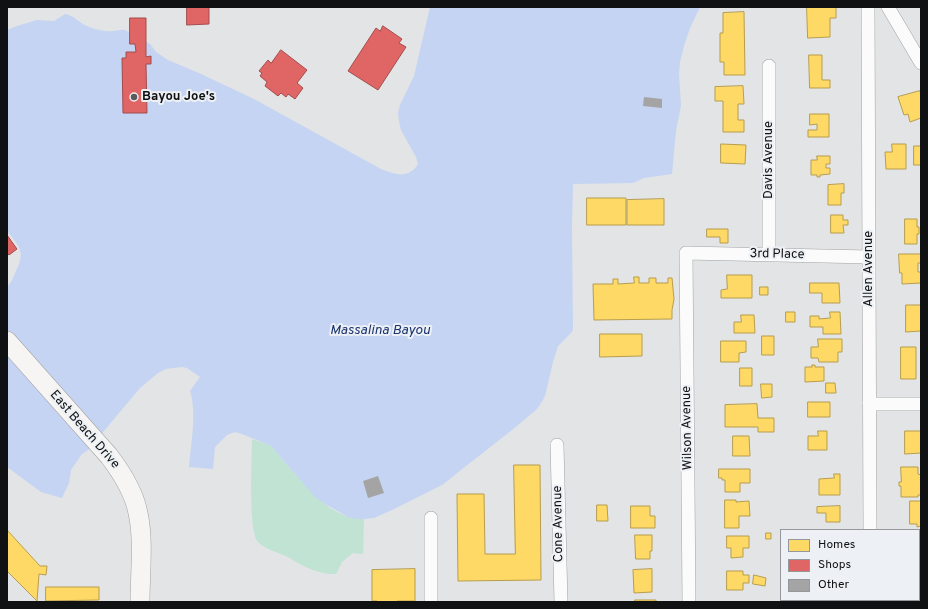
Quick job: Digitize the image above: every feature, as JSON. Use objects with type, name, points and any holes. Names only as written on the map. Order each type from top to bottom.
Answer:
[{"type":"street","name":"Allen Avenue","points":[[868,7],[870,529]]},
{"type":"street","points":[[888,7],[921,63]]},
{"type":"street","name":"Davis Avenue","points":[[769,66],[769,255]]},
{"type":"street","name":"3rd Place","points":[[686,254],[869,257]]},
{"type":"street","name":"Wilson Avenue","points":[[686,254],[689,602]]},
{"type":"street","name":"East Beach Drive","points":[[7,341],[113,461],[135,500],[141,541],[140,602]]},
{"type":"street","points":[[869,404],[921,404]]},
{"type":"street","name":"Cone Avenue","points":[[558,445],[561,602]]},
{"type":"street","points":[[431,518],[431,602]]},
{"type":"green space","points":[[252,439],[271,446],[305,485],[327,506],[344,515],[364,519],[363,554],[353,553],[342,562],[336,574],[330,574],[305,567],[288,557],[272,551],[258,542],[255,535],[252,509]]},
{"type":"water","name":"Massalina Bayou","points":[[430,7],[700,7],[690,28],[680,62],[679,74],[681,106],[676,131],[672,174],[644,178],[633,183],[573,184],[573,329],[572,332],[558,346],[545,396],[537,409],[442,485],[374,518],[356,519],[348,517],[325,504],[315,497],[271,446],[235,432],[227,435],[215,447],[213,469],[189,467],[193,418],[190,391],[200,377],[187,368],[182,367],[166,369],[158,373],[140,388],[88,450],[82,454],[71,470],[69,483],[62,498],[41,492],[7,467],[7,287],[10,284],[19,264],[21,254],[18,245],[7,231],[7,30],[37,20],[54,21],[65,14],[71,16],[84,25],[102,31],[125,30],[150,44],[156,52],[168,60],[254,99],[381,169],[396,174],[406,174],[414,169],[418,164],[416,157],[401,130],[398,113],[400,105],[414,76]]},
{"type":"building: Homes","points":[[807,7],[836,7],[836,18],[830,18],[830,37],[808,38]]},
{"type":"building: Homes","points":[[744,12],[745,75],[724,75],[724,62],[720,62],[720,33],[723,33],[723,13]]},
{"type":"building: Homes","points":[[809,55],[822,55],[822,80],[830,80],[830,88],[810,88]]},
{"type":"building: Homes","points":[[743,86],[744,104],[738,104],[738,120],[744,120],[744,132],[723,132],[723,101],[715,101],[715,87]]},
{"type":"building: Homes","points":[[920,91],[921,118],[910,122],[908,114],[904,115],[898,97]]},
{"type":"building: Homes","points":[[810,114],[829,114],[829,137],[808,137],[808,130],[817,130],[817,124],[810,125]]},
{"type":"building: Homes","points":[[721,144],[746,145],[745,164],[721,163]]},
{"type":"building: Homes","points":[[892,144],[906,144],[906,169],[886,169],[885,152],[892,152]]},
{"type":"building: Homes","points":[[914,146],[921,146],[921,165],[914,165]]},
{"type":"building: Homes","points":[[817,156],[830,156],[830,164],[826,164],[826,168],[830,168],[830,174],[820,175],[820,177],[817,177],[817,175],[811,175],[811,160],[817,160]]},
{"type":"building: Homes","points":[[844,184],[844,193],[841,193],[841,205],[828,205],[828,185]]},
{"type":"building: Homes","points":[[587,198],[626,198],[626,225],[587,225]]},
{"type":"building: Homes","points":[[664,199],[664,225],[627,225],[627,200]]},
{"type":"building: Homes","points":[[831,215],[843,215],[843,220],[848,220],[848,225],[843,225],[844,233],[831,233]]},
{"type":"building: Homes","points":[[905,219],[917,219],[919,234],[917,234],[917,244],[905,244]]},
{"type":"building: Homes","points":[[707,229],[728,229],[728,243],[720,243],[720,237],[707,237]]},
{"type":"building: Homes","points":[[899,254],[921,254],[921,263],[918,263],[918,272],[921,272],[921,283],[902,284]]},
{"type":"building: Homes","points":[[727,275],[752,275],[752,298],[721,298],[721,290],[727,289]]},
{"type":"building: Homes","points":[[634,277],[639,277],[639,283],[649,283],[649,278],[656,278],[656,283],[668,283],[668,278],[672,278],[674,299],[672,319],[594,320],[593,284],[613,284],[613,279],[618,279],[618,284],[634,283]]},
{"type":"building: Homes","points":[[810,283],[839,283],[840,303],[822,303],[822,293],[810,293]]},
{"type":"building: Homes","points":[[760,287],[768,287],[768,295],[760,295]]},
{"type":"building: Homes","points":[[906,305],[921,305],[921,331],[906,332]]},
{"type":"building: Homes","points":[[786,312],[795,312],[795,322],[786,322]]},
{"type":"building: Homes","points":[[830,312],[840,312],[841,334],[823,334],[823,327],[810,327],[810,316],[819,316],[819,319],[830,318]]},
{"type":"building: Homes","points":[[741,315],[754,315],[755,333],[734,333],[734,322],[741,322]]},
{"type":"building: Homes","points":[[600,334],[642,334],[642,356],[600,357]]},
{"type":"building: Homes","points":[[762,336],[774,336],[774,355],[762,355]]},
{"type":"building: Homes","points":[[818,339],[842,339],[842,352],[838,352],[838,362],[819,362],[818,358],[811,358],[811,347],[818,347]]},
{"type":"building: Homes","points":[[721,341],[746,341],[746,352],[739,353],[739,362],[721,362]]},
{"type":"building: Homes","points":[[901,347],[916,347],[916,379],[901,379]]},
{"type":"building: Homes","points":[[812,365],[815,365],[815,367],[824,367],[824,381],[805,382],[805,367],[812,367]]},
{"type":"building: Homes","points":[[740,368],[752,368],[752,386],[740,386]]},
{"type":"building: Homes","points":[[826,383],[835,383],[836,393],[826,393]]},
{"type":"building: Homes","points":[[761,384],[772,384],[772,397],[762,398]]},
{"type":"building: Homes","points":[[808,402],[830,402],[830,417],[808,417]]},
{"type":"building: Homes","points":[[757,404],[758,418],[774,418],[774,432],[758,432],[758,427],[725,427],[725,405]]},
{"type":"building: Homes","points":[[818,431],[827,431],[827,450],[808,450],[808,436],[818,436]]},
{"type":"building: Homes","points":[[905,431],[921,431],[921,453],[905,454]]},
{"type":"building: Homes","points":[[733,436],[749,436],[750,456],[733,456]]},
{"type":"building: Homes","points":[[514,465],[540,465],[541,580],[458,581],[457,494],[484,494],[485,554],[515,554]]},
{"type":"building: Homes","points":[[901,467],[918,467],[918,474],[921,475],[921,495],[918,495],[918,497],[901,497],[901,486],[899,486],[899,482],[901,482]]},
{"type":"building: Homes","points":[[719,469],[750,469],[750,483],[740,483],[740,492],[725,492],[725,480],[719,478]]},
{"type":"building: Homes","points":[[834,474],[840,474],[840,495],[819,495],[819,479],[834,478]]},
{"type":"building: Homes","points":[[725,500],[736,500],[736,502],[749,501],[750,516],[739,516],[739,528],[725,528]]},
{"type":"building: Homes","points":[[910,501],[921,501],[921,526],[917,527],[917,524],[910,524]]},
{"type":"building: Homes","points":[[597,505],[607,505],[608,521],[597,521]]},
{"type":"building: Homes","points":[[631,506],[650,506],[650,516],[655,516],[655,528],[631,528]]},
{"type":"building: Homes","points":[[840,506],[840,522],[826,522],[826,513],[817,513],[817,507]]},
{"type":"building: Homes","points":[[7,530],[40,566],[47,566],[46,575],[39,574],[37,601],[7,571]]},
{"type":"building: Homes","points":[[766,533],[771,533],[771,539],[766,539]]},
{"type":"building: Homes","points":[[635,535],[652,535],[652,551],[650,551],[650,559],[636,559]]},
{"type":"building: Homes","points":[[727,536],[749,536],[749,548],[743,548],[743,557],[731,558],[731,548],[727,548]]},
{"type":"building: Homes","points":[[415,569],[415,601],[372,601],[372,570]]},
{"type":"building: Homes","points":[[652,569],[652,592],[634,593],[633,570]]},
{"type":"building: Homes","points":[[727,571],[743,571],[743,575],[749,575],[749,583],[743,583],[743,590],[727,590]]},
{"type":"building: Homes","points":[[754,575],[766,578],[765,586],[753,584]]},
{"type":"building: Homes","points":[[46,587],[99,587],[99,600],[46,601]]},
{"type":"building: Homes","points":[[635,600],[656,600],[656,602],[635,602]]},
{"type":"building: Homes","points":[[834,601],[849,601],[849,602]]},
{"type":"building: Shops","points":[[187,7],[209,7],[209,24],[187,25]]},
{"type":"building: Shops","points":[[130,18],[146,18],[146,57],[151,56],[151,64],[146,64],[147,113],[123,113],[122,58],[126,58],[126,52],[136,52],[135,44],[130,44]]},
{"type":"building: Shops","points":[[383,26],[402,39],[399,43],[406,47],[378,90],[348,71],[376,28],[380,31]]},
{"type":"building: Shops","points":[[281,50],[307,70],[297,83],[303,88],[295,99],[288,94],[286,97],[281,93],[278,96],[265,86],[267,82],[260,76],[262,73],[259,71],[268,60],[271,63]]},
{"type":"building: Shops","points":[[7,235],[17,249],[9,255],[7,253]]},
{"type":"building: Other","points":[[644,97],[662,99],[662,108],[643,106]]},
{"type":"building: Other","points":[[378,476],[384,493],[368,498],[363,481]]},
{"type":"place","name":"Bayou Joe's","points":[[134,97]]}]
